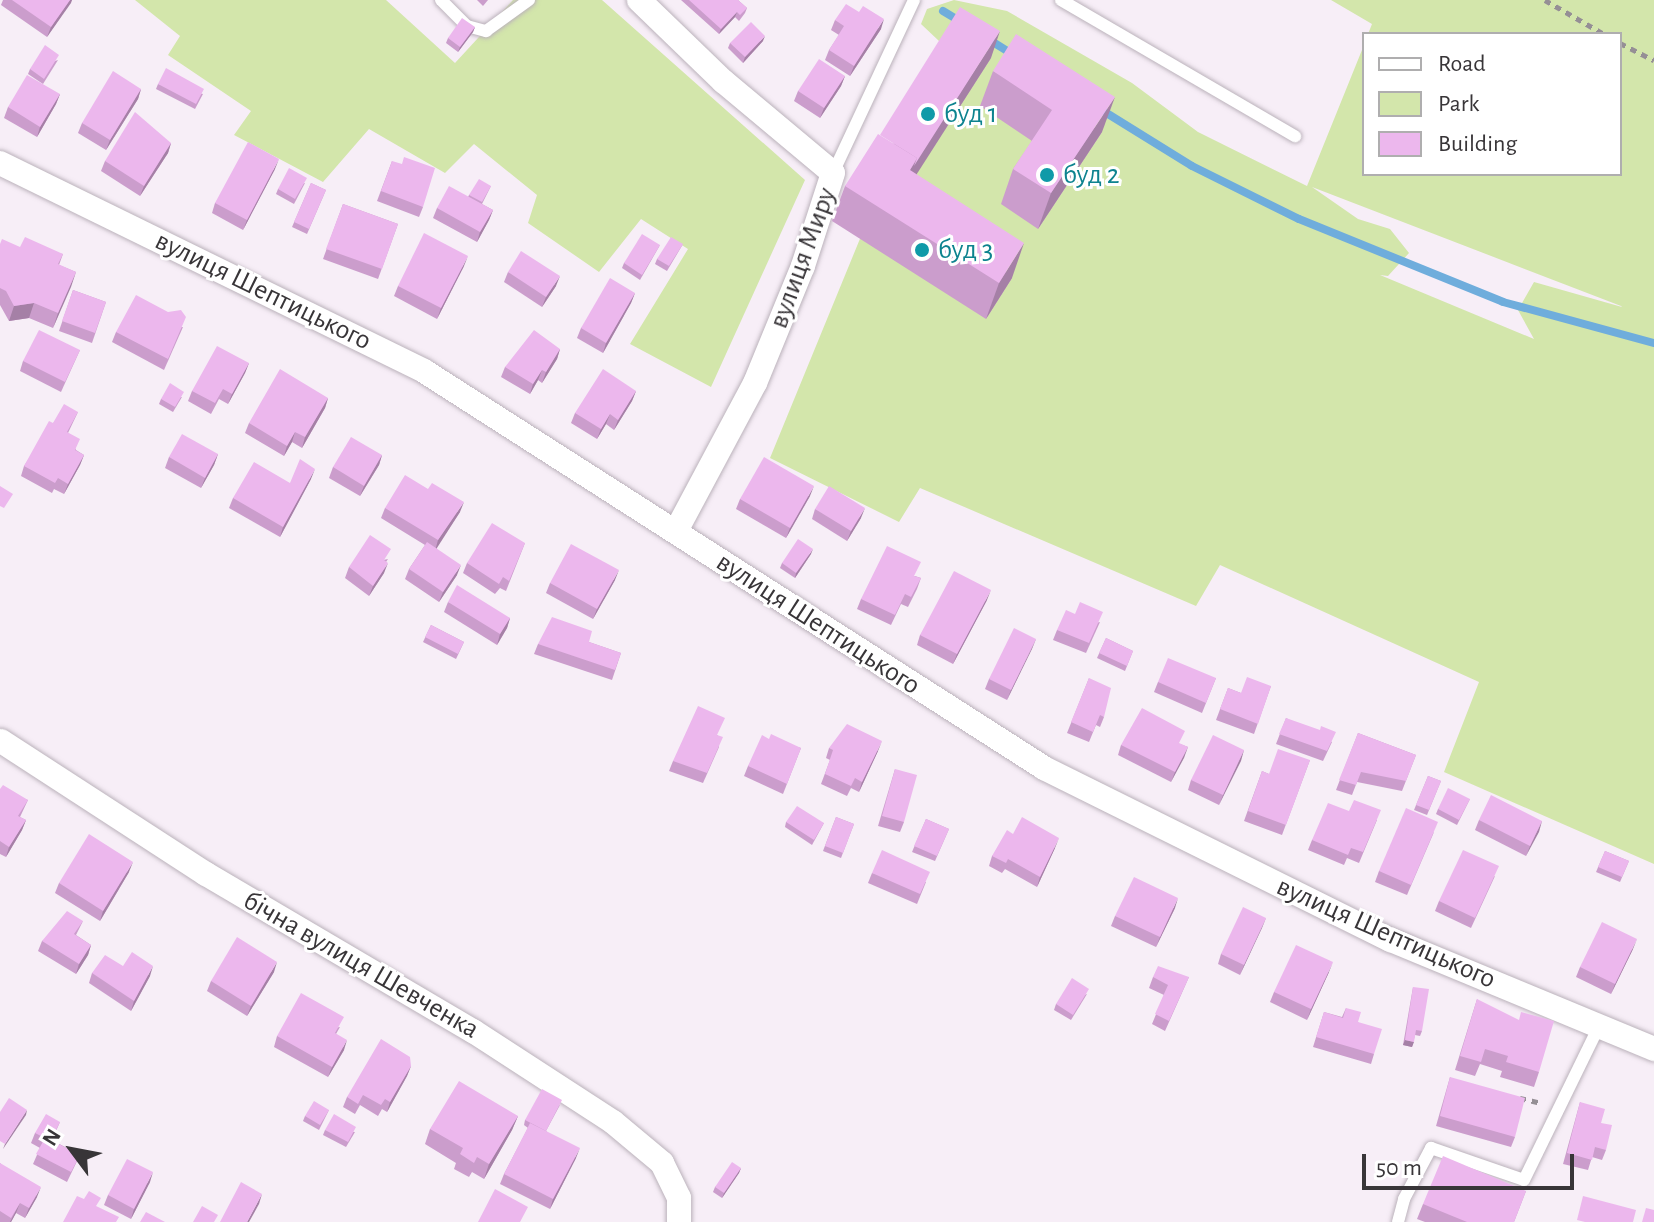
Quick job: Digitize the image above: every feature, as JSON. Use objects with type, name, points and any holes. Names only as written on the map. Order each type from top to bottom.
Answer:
[{"type":"street","name":"вулиця Миру","points":[[639,0],[723,81],[833,173],[803,266],[755,383],[676,531]]},
{"type":"street","name":"вулиця Шептицького","points":[[0,163],[424,371],[1044,768],[1391,940],[1654,1049]]},
{"type":"street","name":"бічна вулиця Шевченка","points":[[1,741],[206,874],[473,1031],[613,1122],[662,1163],[679,1198],[679,1222]]},
{"type":"lane","points":[[441,0],[467,26],[486,31],[529,0]]},
{"type":"lane","points":[[833,173],[914,0]]},
{"type":"lane","points":[[1061,0],[1295,136]]},
{"type":"lane","points":[[1398,1222],[1404,1199],[1431,1148],[1524,1180],[1599,1026]]},
{"type":"path","points":[[1545,0],[1601,32]]},
{"type":"path","points":[[1622,44],[1654,60]]},
{"type":"path","points":[[1513,1096],[1557,1108]]},
{"type":"green space","points":[[135,0],[386,0],[455,63],[513,0],[602,0],[805,180],[711,387],[630,344],[688,249],[641,219],[599,272],[528,223],[537,195],[474,144],[445,173],[369,129],[323,182],[234,135],[251,111],[168,55],[180,36]]},
{"type":"green space","points":[[954,0],[1007,11],[1132,83],[1198,132],[1307,186],[1362,50],[1362,176],[1622,176],[1622,32],[1369,32],[1372,24],[1331,0],[1654,0],[1654,864],[1444,772],[1479,682],[1220,565],[1196,606],[920,488],[899,522],[770,458],[935,56],[975,75],[921,24],[927,9]],"holes":[[[1312,187],[1622,307],[1534,282],[1518,310],[1534,339],[1380,275],[1388,276],[1409,253],[1390,229],[1358,219]]]},
{"type":"building","points":[[12,0],[70,0],[51,27]]},
{"type":"building","points":[[689,0],[738,0],[747,8],[740,15],[737,12],[721,29]]},
{"type":"building","points":[[846,4],[859,12],[863,6],[884,19],[854,66],[829,50],[844,26],[835,20]]},
{"type":"building","name":"буд 1","points":[[960,7],[1000,31],[914,166],[917,158],[880,135]]},
{"type":"building","points":[[462,18],[475,27],[460,47],[448,38]]},
{"type":"building","points":[[751,22],[765,36],[745,57],[730,43]]},
{"type":"building","points":[[1016,34],[1115,97],[1051,193],[1013,169],[1052,110],[993,71]]},
{"type":"building","points":[[45,45],[59,55],[44,79],[30,69]]},
{"type":"building","points":[[819,59],[845,76],[824,108],[798,91]]},
{"type":"building","points":[[166,68],[204,89],[196,104],[158,84]]},
{"type":"building","points":[[113,71],[141,89],[110,140],[82,123]]},
{"type":"building","points":[[27,75],[60,94],[40,127],[8,107]]},
{"type":"building","points":[[135,112],[171,143],[144,186],[105,161]]},
{"type":"building","points":[[878,134],[917,158],[910,170],[1024,243],[999,283],[845,186]]},
{"type":"building","points":[[248,142],[279,159],[247,220],[215,203]]},
{"type":"building","points":[[404,157],[435,168],[423,207],[381,191],[392,161],[402,164]]},
{"type":"building","points":[[289,168],[307,178],[295,199],[278,189]]},
{"type":"building","points":[[479,179],[491,186],[482,202],[469,195]]},
{"type":"building","points":[[311,183],[326,190],[309,229],[294,222]]},
{"type":"building","points":[[449,186],[493,210],[480,232],[437,208]]},
{"type":"building","points":[[343,204],[398,224],[382,269],[326,249]]},
{"type":"building","points":[[424,233],[468,256],[441,308],[398,286]]},
{"type":"building","points":[[642,234],[660,245],[642,275],[624,263]]},
{"type":"building","points":[[25,237],[63,254],[58,264],[76,272],[58,313],[34,303],[14,306],[6,291],[0,288],[2,239],[20,247]]},
{"type":"building","points":[[671,237],[683,244],[669,266],[657,259]]},
{"type":"building","points":[[521,251],[560,276],[546,297],[508,272]]},
{"type":"building","points":[[610,278],[635,293],[606,343],[581,328]]},
{"type":"building","points":[[73,290],[106,302],[95,333],[62,321]]},
{"type":"building","points":[[136,295],[168,312],[181,310],[186,317],[168,359],[116,332]]},
{"type":"building","points":[[39,330],[80,350],[65,382],[23,361]]},
{"type":"building","points":[[534,330],[560,349],[546,372],[542,370],[533,384],[505,367]]},
{"type":"building","points":[[217,346],[249,363],[232,394],[223,389],[215,403],[192,391]]},
{"type":"building","points":[[280,369],[328,398],[305,437],[295,432],[287,446],[249,423]]},
{"type":"building","points":[[603,369],[636,391],[618,420],[610,414],[601,429],[575,413]]},
{"type":"building","points":[[170,383],[184,392],[175,407],[161,399]]},
{"type":"building","points":[[64,404],[78,412],[67,432],[80,439],[75,450],[84,455],[68,484],[58,478],[55,483],[24,466],[49,421],[53,423]]},
{"type":"building","points":[[182,434],[218,454],[205,478],[169,457]]},
{"type":"building","points":[[351,437],[382,455],[364,486],[333,467]]},
{"type":"building","points":[[764,457],[814,486],[790,528],[740,499]]},
{"type":"building","points":[[300,459],[315,469],[283,527],[233,498],[254,462],[290,483]]},
{"type":"building","points":[[405,475],[428,489],[432,483],[464,502],[438,540],[385,508]]},
{"type":"building","points":[[0,486],[13,494],[4,508],[0,506]]},
{"type":"building","points":[[829,486],[865,508],[851,531],[815,509]]},
{"type":"building","points":[[492,523],[525,543],[509,581],[503,577],[499,584],[467,563]]},
{"type":"building","points":[[370,535],[391,549],[384,560],[388,563],[373,586],[349,567]]},
{"type":"building","points":[[798,539],[813,549],[796,573],[782,563]]},
{"type":"building","points":[[427,542],[461,565],[443,592],[409,569]]},
{"type":"building","points":[[571,544],[619,570],[597,609],[550,583]]},
{"type":"building","points":[[887,546],[921,562],[914,576],[921,578],[911,597],[905,594],[895,615],[861,599]]},
{"type":"building","points":[[954,571],[991,590],[957,654],[920,635]]},
{"type":"building","points":[[457,585],[510,618],[500,634],[448,602]]},
{"type":"building","points":[[1080,602],[1103,612],[1089,643],[1057,630],[1066,610],[1075,614]]},
{"type":"building","points":[[552,617],[592,631],[589,642],[621,653],[615,670],[538,644]]},
{"type":"building","points":[[431,625],[464,642],[458,654],[425,637]]},
{"type":"building","points":[[1014,628],[1036,639],[1011,690],[989,679]]},
{"type":"building","points":[[1106,638],[1133,651],[1127,666],[1099,653]]},
{"type":"building","points":[[1168,658],[1216,678],[1206,703],[1158,682]]},
{"type":"building","points":[[1247,677],[1271,686],[1258,724],[1220,709],[1228,688],[1241,693]]},
{"type":"building","points":[[1089,678],[1111,688],[1104,717],[1100,715],[1093,732],[1071,722]]},
{"type":"building","points":[[698,706],[725,718],[717,735],[723,737],[707,773],[673,761]]},
{"type":"building","points":[[1142,708],[1185,731],[1179,743],[1188,747],[1175,772],[1121,745]]},
{"type":"building","points":[[1286,718],[1336,732],[1327,751],[1279,734]]},
{"type":"building","points":[[847,724],[882,741],[862,782],[855,778],[851,786],[825,774],[833,750],[829,748]]},
{"type":"building","points":[[1358,733],[1416,755],[1406,781],[1361,772],[1356,785],[1339,780]]},
{"type":"building","points":[[771,734],[801,748],[787,784],[748,766],[762,735],[769,739]]},
{"type":"building","points":[[1213,735],[1244,750],[1223,795],[1191,780]]},
{"type":"building","points":[[1278,749],[1310,760],[1286,825],[1248,811],[1262,771],[1269,774]]},
{"type":"building","points":[[895,769],[917,775],[904,822],[882,816]]},
{"type":"building","points":[[1428,776],[1441,781],[1429,810],[1416,805]]},
{"type":"building","points":[[3,785],[28,800],[18,816],[26,820],[9,847],[0,841],[0,789]]},
{"type":"building","points":[[1448,788],[1470,799],[1459,820],[1438,809]]},
{"type":"building","points":[[1491,795],[1542,821],[1530,846],[1479,820]]},
{"type":"building","points":[[1354,800],[1381,810],[1363,852],[1351,848],[1348,855],[1312,840],[1328,803],[1349,811]]},
{"type":"building","points":[[797,806],[824,823],[814,840],[786,822]]},
{"type":"building","points":[[1406,808],[1438,822],[1411,885],[1379,871]]},
{"type":"building","points":[[836,817],[854,824],[843,853],[825,846]]},
{"type":"building","points":[[1022,817],[1059,838],[1040,877],[1008,859],[1006,863],[992,856],[1007,830],[1013,834]]},
{"type":"building","points":[[926,819],[949,829],[937,856],[914,846]]},
{"type":"building","points":[[89,834],[133,862],[103,911],[59,883]]},
{"type":"building","points":[[882,850],[930,872],[920,894],[872,873]]},
{"type":"building","points":[[1463,850],[1499,866],[1475,918],[1439,901]]},
{"type":"building","points":[[1605,851],[1629,861],[1622,877],[1598,867]]},
{"type":"building","points":[[1134,877],[1178,898],[1160,937],[1115,916]]},
{"type":"building","points":[[1243,907],[1266,918],[1244,965],[1221,954]]},
{"type":"building","points":[[67,911],[83,921],[74,934],[91,945],[79,964],[42,941]]},
{"type":"building","points":[[1602,922],[1637,939],[1615,984],[1580,967]]},
{"type":"building","points":[[237,937],[277,962],[251,1006],[211,981]]},
{"type":"building","points":[[1296,945],[1333,962],[1311,1009],[1274,992]]},
{"type":"building","points":[[132,952],[153,966],[134,1001],[92,973],[105,955],[123,966]]},
{"type":"building","points":[[1158,966],[1189,977],[1169,1021],[1155,1014],[1168,985],[1153,977]]},
{"type":"building","points":[[1072,978],[1089,989],[1073,1015],[1056,1004]]},
{"type":"building","points":[[1413,987],[1429,989],[1422,1031],[1416,1030],[1414,1042],[1405,1040]]},
{"type":"building","points":[[301,993],[344,1017],[335,1033],[347,1040],[332,1067],[277,1036]]},
{"type":"building","points":[[1477,999],[1519,1020],[1521,1012],[1554,1021],[1539,1072],[1506,1062],[1508,1056],[1485,1049],[1481,1062],[1460,1056]]},
{"type":"building","points":[[1346,1008],[1361,1012],[1358,1022],[1382,1029],[1374,1054],[1316,1037],[1324,1012],[1343,1018]]},
{"type":"building","points":[[381,1039],[410,1057],[411,1066],[390,1102],[385,1099],[381,1105],[363,1095],[358,1104],[347,1097]]},
{"type":"building","points":[[1450,1077],[1525,1098],[1515,1137],[1440,1116]]},
{"type":"building","points":[[459,1081],[518,1116],[489,1164],[477,1157],[474,1163],[460,1154],[463,1148],[430,1129]]},
{"type":"building","points":[[542,1089],[562,1100],[546,1131],[525,1120]]},
{"type":"building","points":[[9,1098],[27,1110],[5,1144],[0,1141],[0,1112]]},
{"type":"building","points":[[314,1101],[329,1110],[320,1125],[305,1116]]},
{"type":"building","points":[[1580,1102],[1605,1109],[1601,1123],[1612,1125],[1606,1150],[1595,1147],[1592,1160],[1567,1153]]},
{"type":"building","points":[[46,1114],[60,1122],[51,1140],[80,1155],[71,1172],[36,1154],[45,1138],[35,1133]]},
{"type":"building","points":[[334,1114],[356,1127],[348,1142],[325,1130]]},
{"type":"building","points":[[530,1123],[580,1148],[553,1199],[504,1174]]},
{"type":"building","points":[[1443,1156],[1526,1191],[1514,1222],[1467,1222],[1423,1204]]},
{"type":"building","points":[[127,1159],[153,1172],[134,1209],[108,1195]]},
{"type":"building","points":[[732,1162],[741,1168],[724,1193],[715,1187]]},
{"type":"building","points":[[0,1163],[41,1187],[29,1208],[20,1203],[11,1218],[0,1211]]},
{"type":"building","points":[[241,1182],[262,1194],[247,1222],[220,1222]]},
{"type":"building","points":[[495,1189],[528,1207],[520,1222],[478,1222]]},
{"type":"building","points":[[89,1191],[101,1198],[96,1206],[119,1217],[116,1222],[63,1222],[77,1196],[84,1199]]},
{"type":"building","points":[[1583,1196],[1636,1210],[1633,1222],[1577,1220]]},
{"type":"building","points":[[202,1206],[218,1215],[214,1222],[193,1222]]},
{"type":"building","points":[[1646,1208],[1654,1210],[1654,1222],[1642,1222]]},
{"type":"building","points":[[146,1212],[165,1222],[140,1222]]},
{"type":"waterway","points":[[943,11],[963,23]]},
{"type":"waterway","points":[[988,39],[1014,55]]},
{"type":"waterway","points":[[1100,109],[1192,166],[1299,219],[1503,302],[1654,343]]},
{"type":"place","name":"буд 1","points":[[928,114]]},
{"type":"place","name":"буд 2","points":[[1047,175]]},
{"type":"place","name":"буд 3","points":[[922,250]]}]
